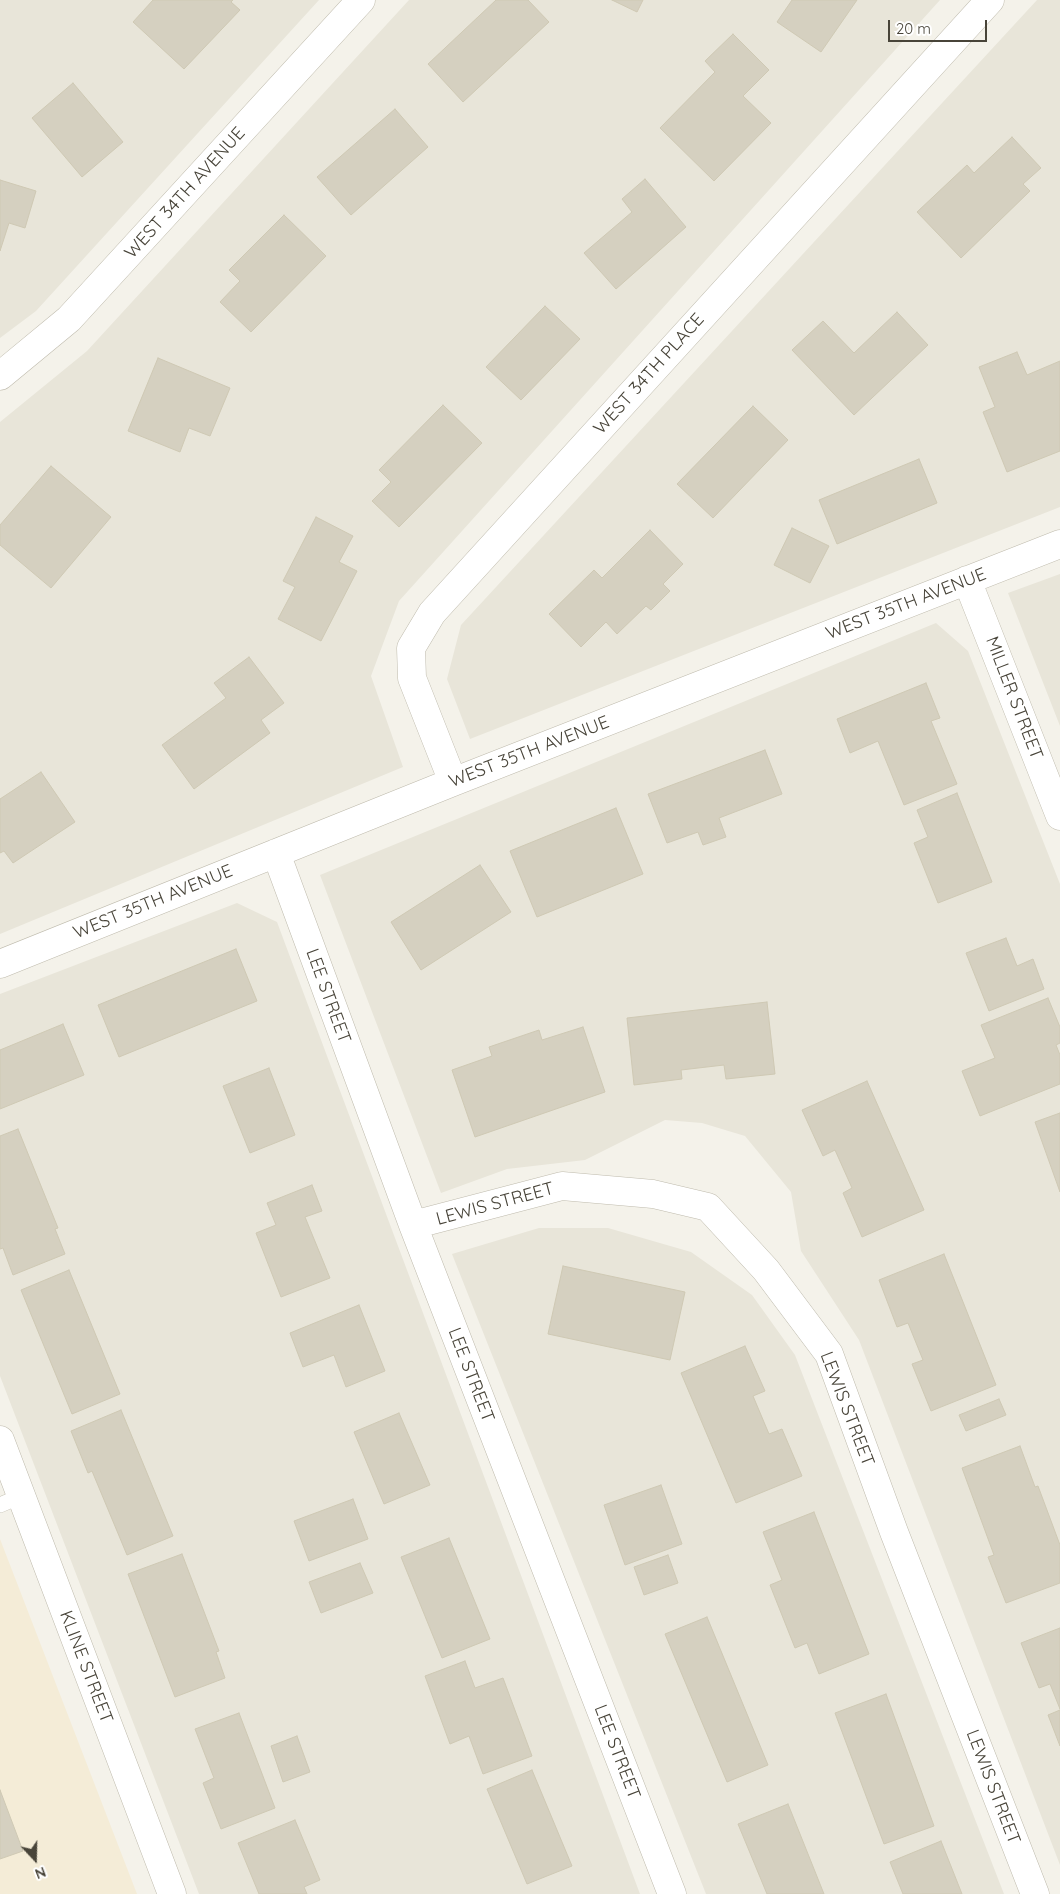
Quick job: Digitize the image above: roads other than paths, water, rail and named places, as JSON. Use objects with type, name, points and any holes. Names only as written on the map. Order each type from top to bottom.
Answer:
[{"type":"street","name":"WEST 34TH AVENUE","points":[[0,376],[69,319],[361,0]]},
{"type":"street","name":"WEST 34TH PLACE","points":[[453,782],[412,678],[411,648],[432,613],[990,0]]},
{"type":"street","name":"WEST 35TH AVENUE","points":[[0,964],[453,782],[1060,544]]},
{"type":"street","name":"MILLER STREET","points":[[967,580],[1060,816]]},
{"type":"street","name":"LEE STREET","points":[[276,853],[413,1225],[672,1894]]},
{"type":"street","name":"LEWIS STREET","points":[[413,1225],[562,1186],[654,1194],[708,1207],[766,1270],[829,1354],[897,1541],[1035,1894]]},
{"type":"street","name":"KLINE STREET","points":[[0,1440],[11,1500],[171,1894]]}]
